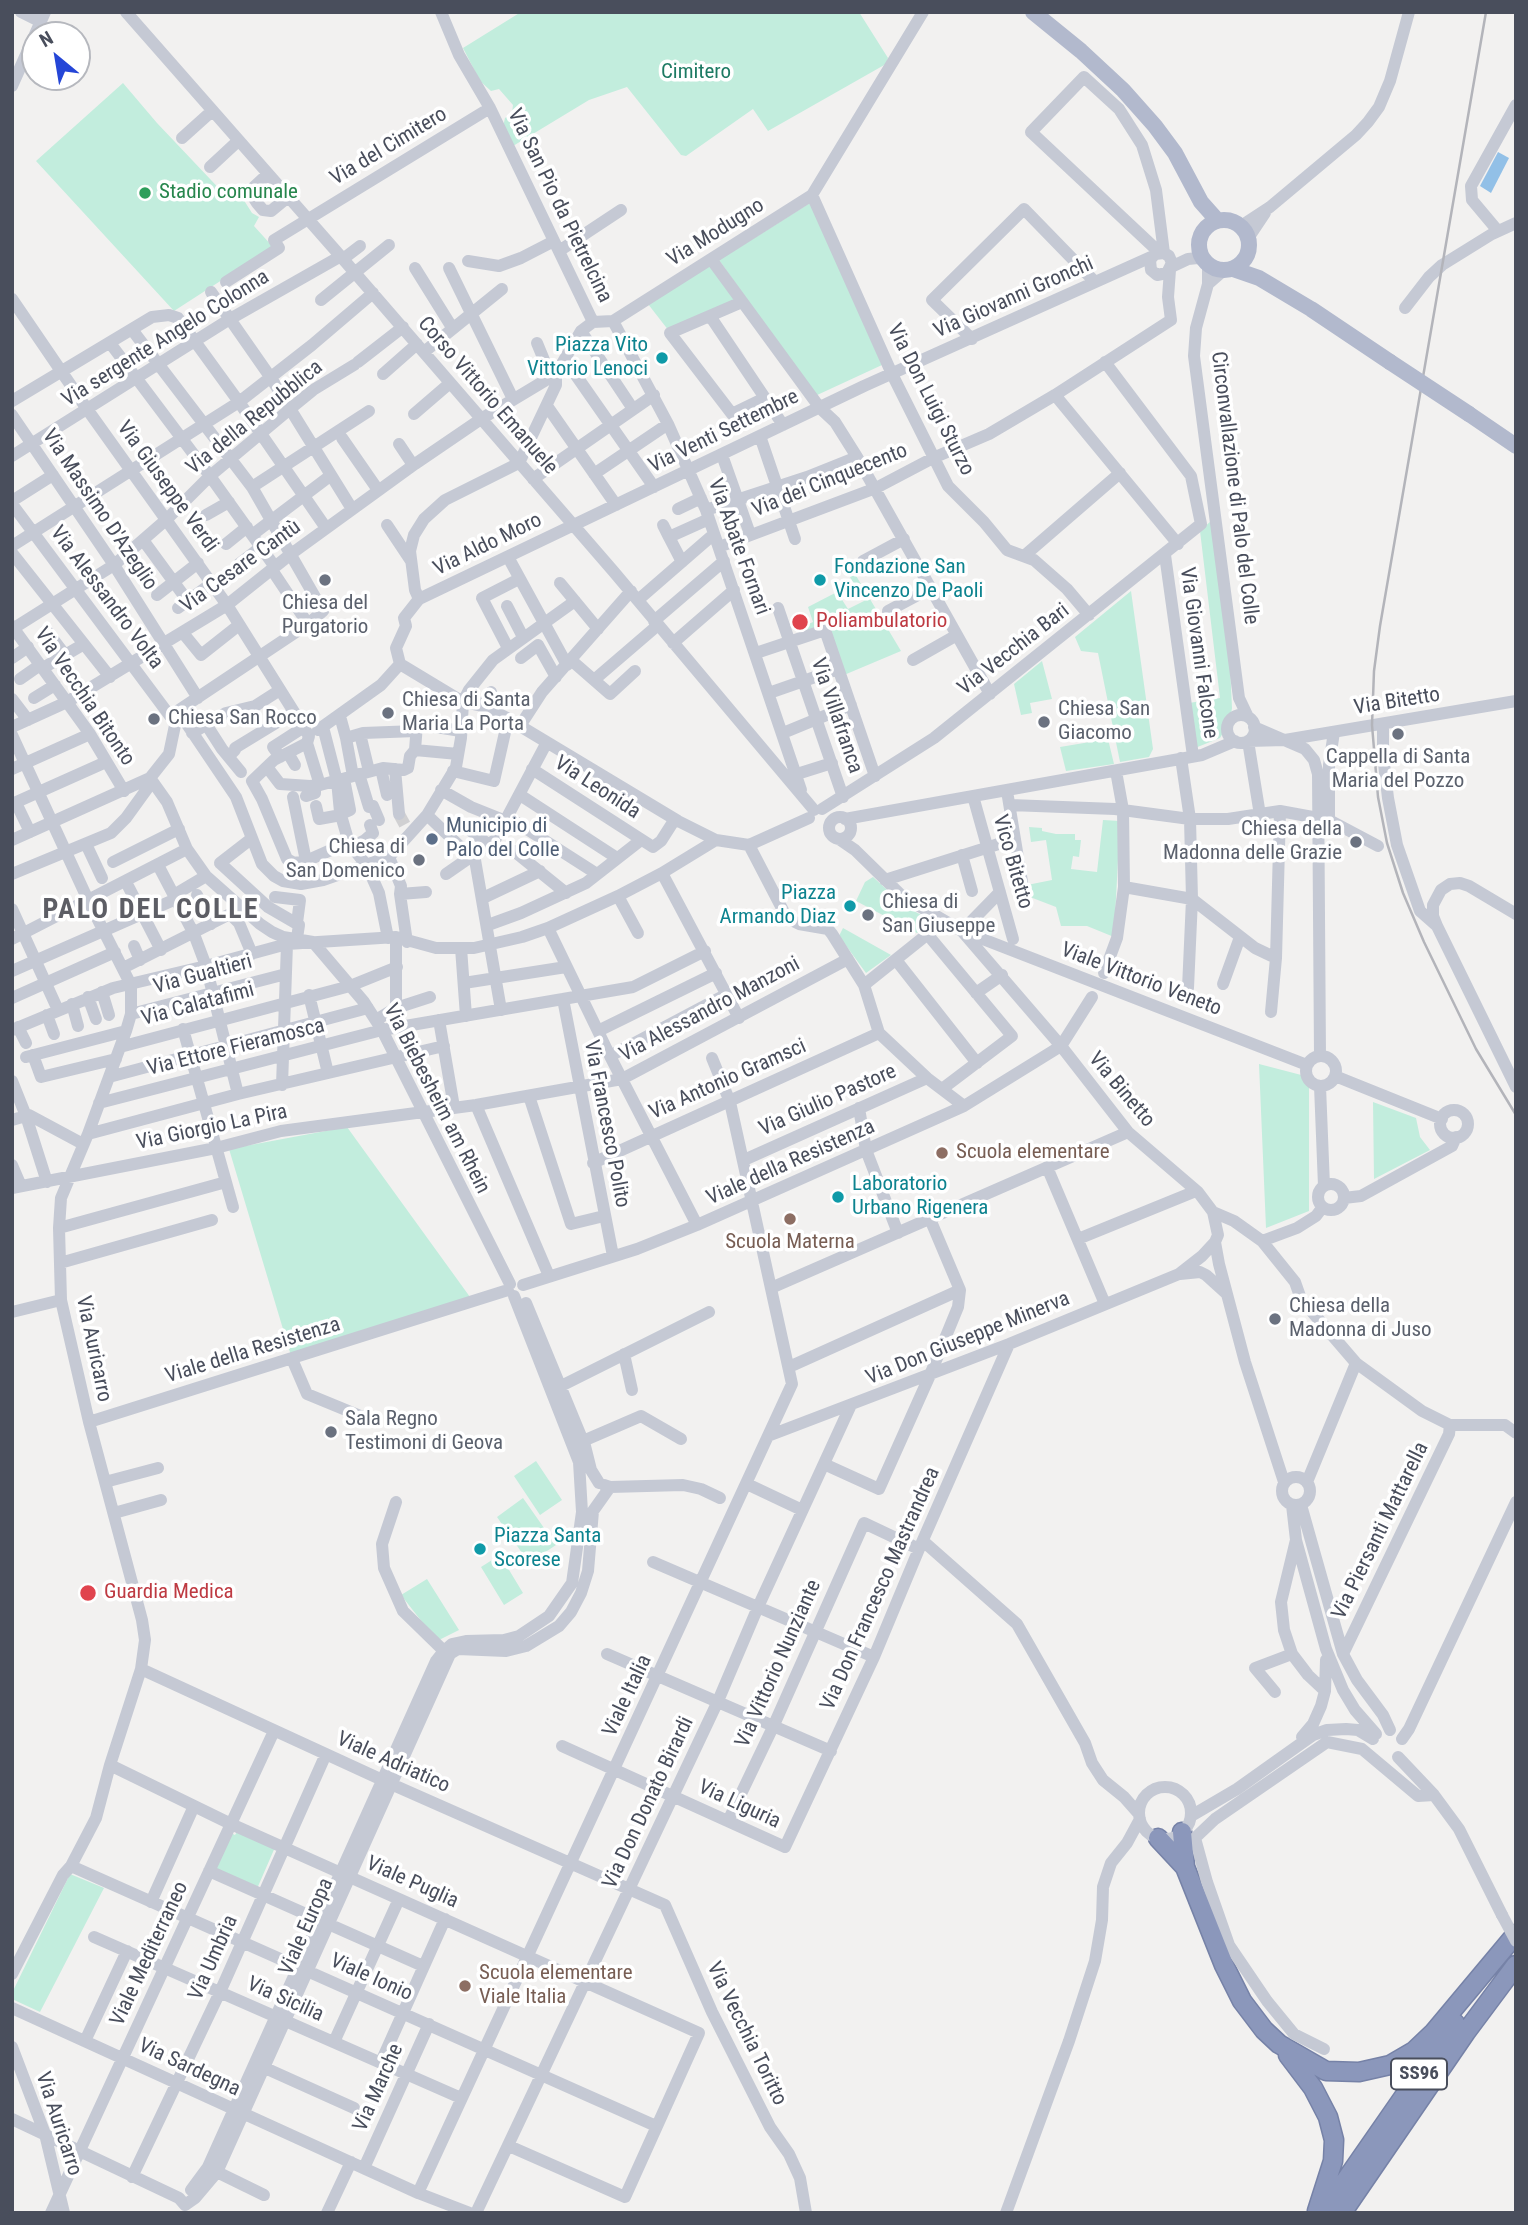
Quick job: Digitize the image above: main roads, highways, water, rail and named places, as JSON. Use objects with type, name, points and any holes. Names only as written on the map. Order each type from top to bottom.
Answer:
[{"type":"highway","points":[[1182,1832],[1185,1867],[1224,1965],[1242,2001],[1313,2088],[1328,2117],[1334,2140],[1334,2161],[1316,2213]]},
{"type":"highway","points":[[1154,1836],[1185,1867]]},
{"type":"highway","points":[[1279,2044],[1325,2071],[1359,2072],[1390,2065],[1414,2051],[1434,2032],[1516,1937]]},
{"type":"highway","name":"SS96","points":[[1323,2213],[1516,1937]]},
{"type":"highway","name":"SS96","points":[[1342,2213],[1376,2160],[1516,1965]]},
{"type":"highway","points":[[1349,2213],[1370,2180],[1376,2160]]},
{"type":"main road","points":[[1033,12],[1124,90],[1155,125],[1175,153],[1211,225]]},
{"type":"main road","points":[[1229,270],[1246,258],[1249,251],[1245,231],[1234,221],[1211,225],[1201,235],[1204,258],[1229,270],[1259,278],[1311,309],[1516,446]]},
{"type":"main road","points":[[1246,258],[1259,278]]},
{"type":"water","points":[[1498,152],[1509,158],[1491,193],[1480,186]]},
{"type":"tunnel","points":[[399,814],[405,825]]},
{"type":"railway","points":[[1486,12],[1380,626],[1374,671],[1372,725],[1378,797],[1387,843],[1403,893],[1476,1049],[1516,1115]]},
{"type":"place","name":"Stadio comunale","points":[[145,193]]},
{"type":"place","name":"Piazza Vito Vittorio Lenoci","points":[[662,358]]},
{"type":"place","name":"Chiesa del Purgatorio","points":[[325,580]]},
{"type":"place","name":"Fondazione San Vincenzo De Paoli","points":[[820,580]]},
{"type":"place","name":"Poliambulatorio","points":[[800,622]]},
{"type":"place","name":"Chiesa di Santa Maria La Porta","points":[[388,713]]},
{"type":"place","name":"Chiesa San Rocco","points":[[154,719]]},
{"type":"place","name":"Chiesa San Giacomo","points":[[1044,722]]},
{"type":"place","name":"Cappella di Santa Maria del Pozzo","points":[[1398,734]]},
{"type":"place","name":"Municipio di Palo del Colle","points":[[432,839]]},
{"type":"place","name":"Chiesa della Madonna delle Grazie","points":[[1356,842]]},
{"type":"place","name":"Chiesa di San Domenico","points":[[419,860]]},
{"type":"place","name":"Piazza Armando Diaz","points":[[850,906]]},
{"type":"place","name":"Chiesa di San Giuseppe","points":[[868,915]]},
{"type":"place","name":"Scuola elementare","points":[[942,1153]]},
{"type":"place","name":"Laboratorio Urbano Rigenera","points":[[838,1197]]},
{"type":"place","name":"Scuola Materna","points":[[790,1219]]},
{"type":"place","name":"Chiesa della Madonna di Juso","points":[[1275,1319]]},
{"type":"place","name":"Sala Regno Testimoni di Geova","points":[[331,1432]]},
{"type":"place","name":"Piazza Santa Scorese","points":[[480,1549]]},
{"type":"place","name":"Guardia Medica","points":[[88,1593]]},
{"type":"place","name":"Scuola elementare Viale Italia","points":[[465,1986]]},
{"type":"district","name":"PALO DEL COLLE","points":[[151,911]]},
{"type":"park label","name":"Cimitero","points":[[696,73]]}]
